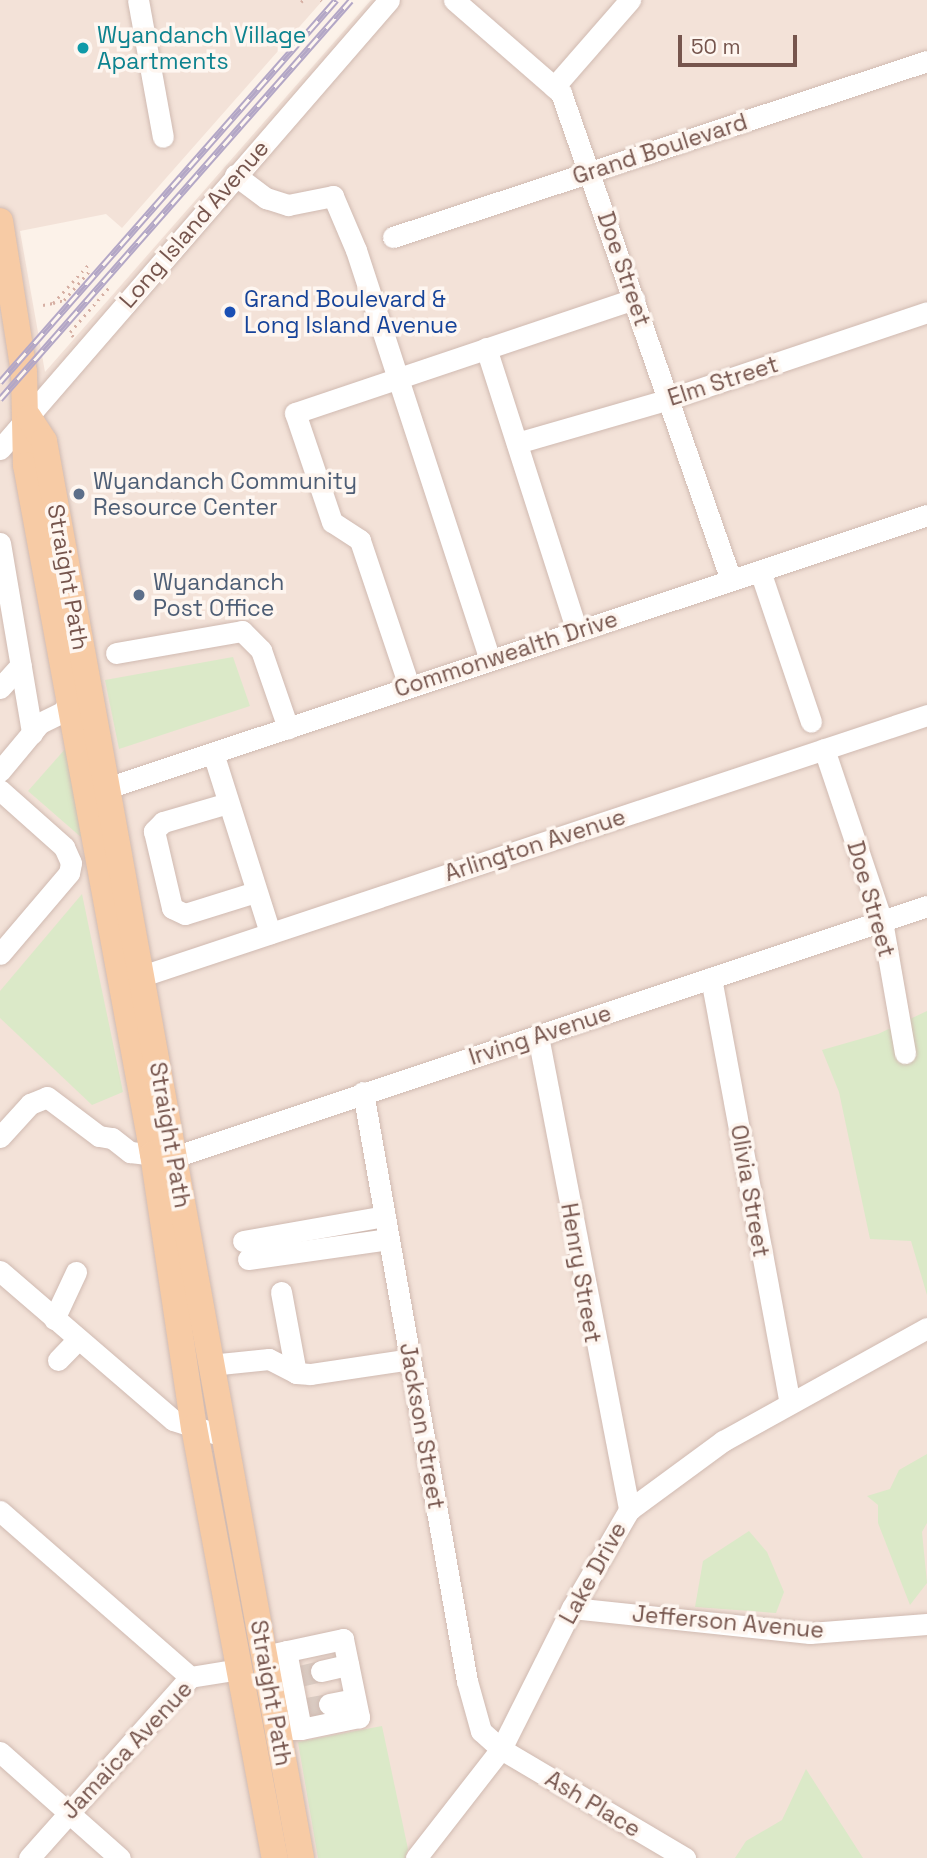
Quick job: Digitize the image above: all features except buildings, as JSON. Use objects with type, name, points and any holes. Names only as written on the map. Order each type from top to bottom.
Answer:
[{"type":"main road","name":"Straight Path","points":[[0,221],[7,298],[28,416],[26,465],[77,736],[97,792],[142,976],[194,1427],[275,1858]]},
{"type":"main road","name":"Straight Path","points":[[28,416],[44,441],[97,792],[163,1156],[211,1365],[223,1436],[275,1654],[295,1719],[301,1858]]},
{"type":"street","points":[[138,0],[163,136]]},
{"type":"street","name":"Long Island Avenue","points":[[0,449],[389,0]]},
{"type":"street","name":"Doe Street","points":[[454,0],[561,93],[730,580]]},
{"type":"street","points":[[554,87],[630,0]]},
{"type":"street","name":"Grand Boulevard","points":[[393,237],[927,61]]},
{"type":"street","points":[[235,175],[266,198],[288,205],[333,196],[399,380],[489,660]]},
{"type":"street","points":[[410,686],[360,540],[332,522],[295,413],[634,299]]},
{"type":"street","name":"Elm Street","points":[[517,443],[669,399],[927,312]]},
{"type":"street","points":[[486,348],[577,631]]},
{"type":"street","name":"Commonwealth Drive","points":[[97,792],[927,515]]},
{"type":"street","points":[[0,543],[5,600],[36,728]]},
{"type":"street","points":[[760,570],[811,722]]},
{"type":"street","points":[[116,653],[242,631],[261,650],[288,728]]},
{"type":"street","points":[[0,688],[21,665]]},
{"type":"street","points":[[0,771],[7,748],[63,712],[71,698]]},
{"type":"street","name":"Arlington Avenue","points":[[142,976],[927,715]]},
{"type":"street","points":[[36,728],[77,736]]},
{"type":"street","name":"Doe Street","points":[[824,749],[882,921],[905,1053]]},
{"type":"street","points":[[213,753],[270,933]]},
{"type":"street","points":[[0,789],[70,858],[69,873],[1,950]]},
{"type":"street","points":[[228,803],[163,822],[154,831],[172,908],[185,914],[255,892]]},
{"type":"street","name":"Irving Avenue","points":[[163,1156],[538,1036],[927,906]]},
{"type":"street","name":"Olivia Street","points":[[711,978],[790,1403]]},
{"type":"street","name":"Henry Street","points":[[538,1036],[629,1510]]},
{"type":"street","name":"Jackson Street","points":[[363,1093],[467,1681],[481,1731],[501,1749]]},
{"type":"street","points":[[0,1137],[30,1104],[47,1097],[99,1136],[112,1138],[130,1152],[163,1156]]},
{"type":"street","points":[[385,1216],[246,1250],[389,1239]]},
{"type":"street","points":[[0,1271],[173,1420],[223,1436]]},
{"type":"street","points":[[54,1319],[76,1272]]},
{"type":"street","points":[[281,1292],[303,1374]]},
{"type":"street","name":"Lake Drive","points":[[416,1858],[501,1749],[572,1608],[629,1510],[723,1441],[927,1328]]},
{"type":"street","points":[[58,1360],[78,1339]]},
{"type":"street","points":[[211,1365],[269,1359],[303,1374],[410,1359]]},
{"type":"street","points":[[0,1511],[190,1677]]},
{"type":"street","name":"Jefferson Avenue","points":[[572,1608],[810,1633],[926,1629]]},
{"type":"street","points":[[343,1639],[359,1717],[295,1719],[296,1677],[275,1654],[343,1639]]},
{"type":"street","points":[[321,1671],[348,1665]]},
{"type":"street","name":"Jamaica Avenue","points":[[29,1858],[190,1677],[240,1669]]},
{"type":"street","points":[[328,1704],[355,1699]]},
{"type":"street","name":"Ash Place","points":[[501,1749],[685,1858]]},
{"type":"street","points":[[0,1752],[120,1858]]},
{"type":"path","points":[[43,305],[53,303],[89,267]]},
{"type":"path","points":[[74,337],[70,332],[111,285]]},
{"type":"shaded area","points":[[0,0],[323,0],[122,228],[106,214],[20,231],[45,372],[371,0],[927,0],[927,1858],[0,1858]]},
{"type":"green space","points":[[233,657],[250,706],[119,749],[105,680]]},
{"type":"green space","points":[[66,748],[82,838],[28,791]]},
{"type":"green space","points":[[82,894],[123,1092],[92,1105],[0,1018],[0,991]]},
{"type":"green space","points":[[927,1011],[927,1295],[911,1241],[870,1239],[839,1092],[822,1050],[878,1034]]},
{"type":"green space","points":[[927,1454],[927,1523],[922,1532],[927,1583],[910,1605],[878,1523],[878,1505],[867,1496],[890,1489],[899,1470]]},
{"type":"green space","points":[[749,1531],[767,1552],[784,1592],[776,1613],[695,1607],[703,1561]]},
{"type":"green space","points":[[382,1726],[408,1849],[405,1858],[318,1858],[298,1742]]},
{"type":"green space","points":[[806,1769],[863,1858],[735,1858],[746,1841],[782,1820]]},
{"type":"tunnel","points":[[300,1676],[321,1671]]},
{"type":"tunnel","points":[[306,1708],[329,1704]]},
{"type":"railway","points":[[0,382],[336,0]]},
{"type":"railway","points":[[0,399],[351,0]]},
{"type":"place","name":"Wyandanch Village Apartments","points":[[83,48]]},
{"type":"place","name":"Grand Boulevard & Long Island Avenue","points":[[230,312]]},
{"type":"place","name":"Wyandanch Community Resource Center","points":[[79,494]]},
{"type":"place","name":"Wyandanch Post Office","points":[[139,595]]}]
